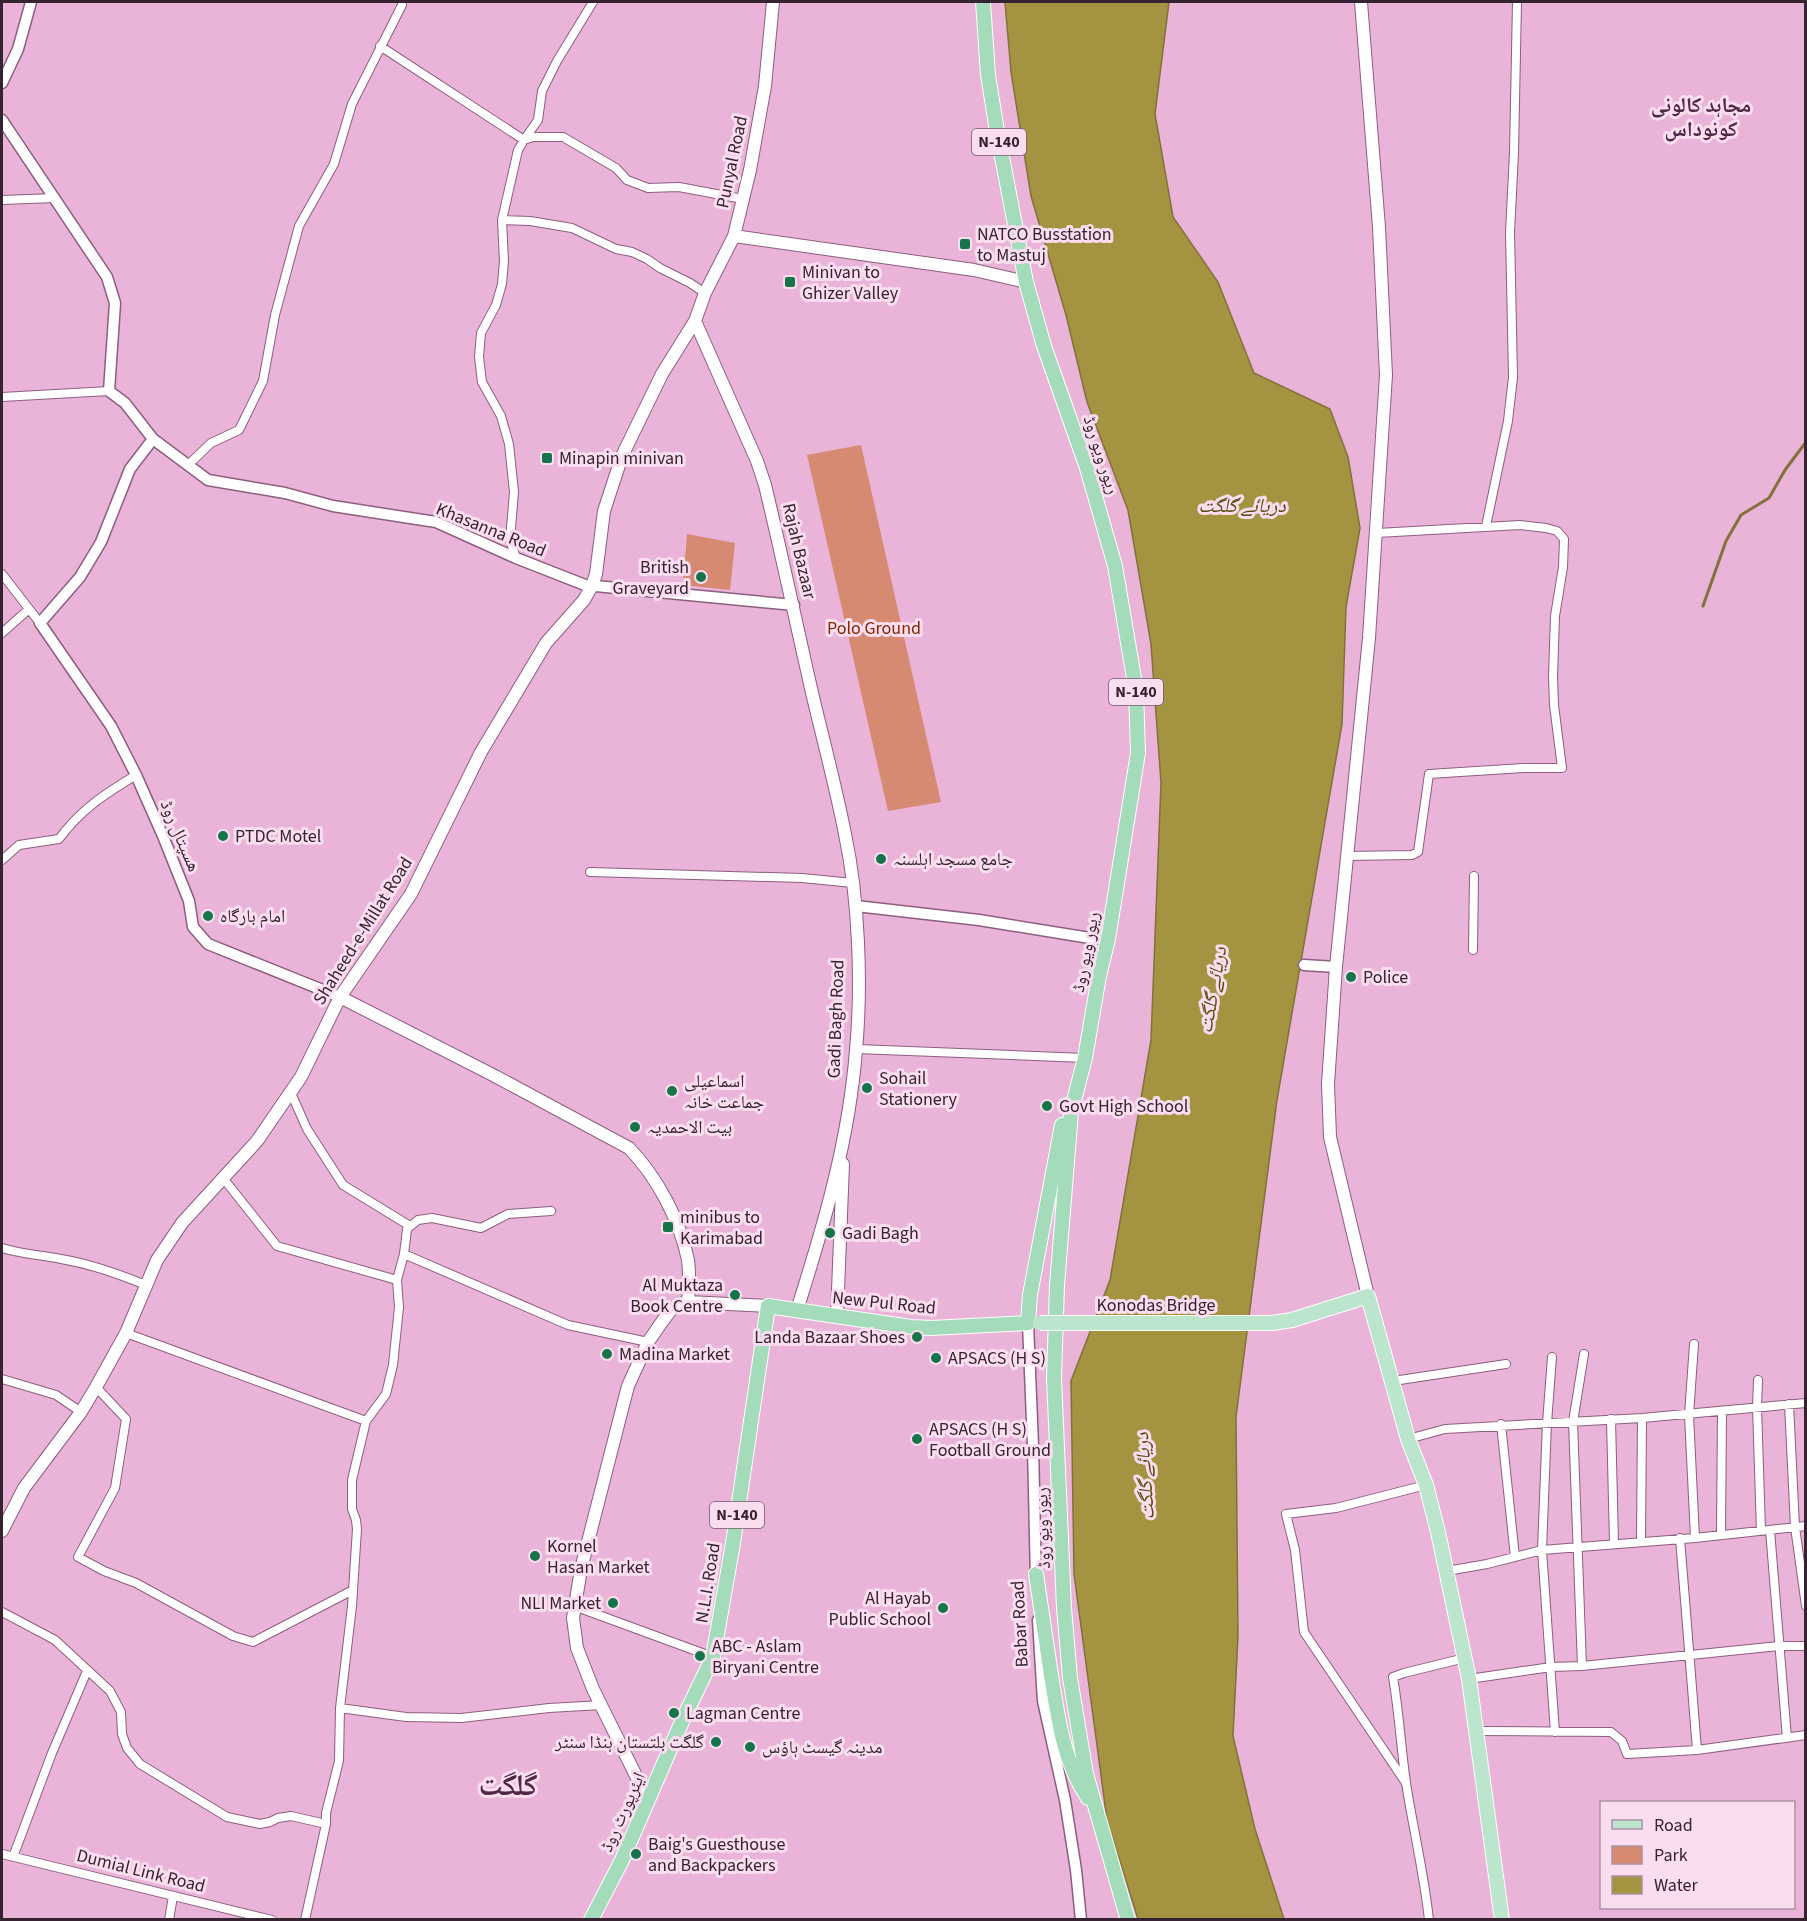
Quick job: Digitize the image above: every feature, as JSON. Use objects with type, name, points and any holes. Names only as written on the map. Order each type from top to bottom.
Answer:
[{"type":"highway","name":"ریور ویو روڈ","points":[[983,2],[988,75],[1026,282],[1044,345],[1087,468],[1113,557],[1136,690],[1138,753],[1108,939],[1099,976],[1085,1058],[1071,1112],[1057,1285],[1054,1378],[1064,1608],[1070,1678],[1079,1740],[1094,1807],[1128,1920]]},
{"type":"highway","name":"N-140","points":[[1034,1323],[1030,1295],[1059,1135],[1063,1122],[1071,1112]]},
{"type":"highway","points":[[768,1306],[797,1310]]},
{"type":"highway","name":"N.L.I. Road","points":[[684,1717],[713,1658],[768,1306]]},
{"type":"highway","name":"New Pul Road","points":[[797,1310],[911,1327],[1034,1323]]},
{"type":"highway","points":[[1036,1574],[1057,1716],[1065,1752],[1072,1772],[1094,1807]]},
{"type":"highway","name":"ایئرپورٹ روڈ","points":[[591,1920],[622,1860],[684,1717]]},
{"type":"main road","name":"Punyal Road","points":[[695,321],[705,293],[734,236],[744,199],[765,86],[772,2]]},
{"type":"main road","points":[[1361,2],[1379,227],[1386,375],[1369,638],[1336,967],[1328,1084],[1330,1137],[1368,1296],[1408,1439],[1426,1485],[1447,1571],[1469,1679],[1502,1920]]},
{"type":"main road","points":[[734,236],[974,270],[1026,282]]},
{"type":"main road","name":"Shaheed-e-Millat Road","points":[[2,1531],[24,1488],[81,1412],[96,1387],[126,1333],[157,1260],[182,1223],[257,1141],[302,1077],[340,997],[411,894],[480,752],[546,644],[584,600],[596,574],[604,511],[612,482],[635,426],[662,374],[695,321]]},
{"type":"main road","name":"Rajah Bazaar","points":[[695,321],[757,461],[765,486],[845,833],[856,906]]},
{"type":"main road","name":"Gadi Bagh Road","points":[[837,1316],[845,1133],[856,1049],[858,982],[856,906]]},
{"type":"main road","points":[[340,997],[503,1080],[629,1148],[654,1181],[668,1206],[682,1240],[688,1261],[688,1302]]},
{"type":"main road","name":"Gadi Bagh Road","points":[[797,1310],[826,1218],[845,1133]]},
{"type":"main road","points":[[826,1218],[841,1220]]},
{"type":"main road","name":"Konodas Bridge","points":[[1034,1323],[1272,1323],[1292,1320],[1368,1296]]},
{"type":"main road","points":[[648,1800],[602,1705],[578,1648],[573,1627],[574,1606],[594,1518],[628,1386],[648,1342],[672,1309],[688,1302],[768,1306]]},
{"type":"street","points":[[2,82],[18,49],[31,2]]},
{"type":"street","points":[[516,558],[510,540],[514,492],[509,444],[501,416],[483,382],[479,357],[481,333],[496,306],[502,284],[504,261],[502,220],[518,150],[538,120],[542,91],[552,71],[593,2]]},
{"type":"street","points":[[1486,526],[1508,421],[1513,378],[1510,232],[1517,2]]},
{"type":"street","points":[[188,465],[211,443],[239,430],[263,381],[275,315],[299,226],[334,164],[352,104],[402,5]]},
{"type":"street","points":[[380,46],[524,140]]},
{"type":"street","points":[[2,120],[107,277],[115,303],[108,391],[2,397]]},
{"type":"street","points":[[524,140],[533,137],[563,137],[616,168],[627,180],[648,188],[679,187],[744,199]]},
{"type":"street","points":[[2,200],[55,198]]},
{"type":"street","points":[[502,220],[530,221],[572,228],[616,249],[632,252],[647,259],[705,293]]},
{"type":"street","name":"Khasanna Road","points":[[108,391],[125,403],[153,440],[208,480],[285,493],[352,509],[436,522],[571,581],[592,586],[794,605]]},
{"type":"street","points":[[2,574],[40,623],[80,577],[100,542],[130,468],[153,440]]},
{"type":"street","points":[[1346,856],[1412,855],[1418,852],[1429,774],[1562,768],[1554,705],[1554,616],[1561,584],[1564,539],[1557,531],[1520,525],[1377,533]]},
{"type":"street","points":[[2,633],[29,609]]},
{"type":"street","name":"ھسپتال روڈ","points":[[40,623],[111,726],[136,775],[189,902],[193,927],[208,944],[340,997]]},
{"type":"street","points":[[2,860],[19,845],[59,838],[71,822],[95,800],[136,775]]},
{"type":"street","points":[[590,873],[802,878],[853,883]]},
{"type":"street","points":[[1473,950],[1474,876]]},
{"type":"street","points":[[856,906],[979,920],[1096,939]]},
{"type":"street","points":[[1304,965],[1336,967]]},
{"type":"street","points":[[856,1049],[1085,1058]]},
{"type":"street","points":[[291,1093],[308,1129],[344,1185],[410,1226]]},
{"type":"street","points":[[223,1178],[277,1246],[397,1280]]},
{"type":"street","points":[[305,1920],[326,1824],[326,1813],[339,1761],[340,1708],[353,1590],[356,1520],[352,1509],[352,1480],[366,1421],[386,1395],[393,1365],[399,1306],[397,1280],[404,1254],[406,1230],[418,1220],[432,1218],[481,1228],[508,1214],[552,1212]]},
{"type":"street","points":[[2,1248],[101,1268],[146,1285]]},
{"type":"street","points":[[404,1254],[568,1325],[648,1342]]},
{"type":"street","name":"Babar Road","points":[[1034,1323],[1032,1401],[1039,1660],[1043,1701],[1065,1800],[1081,1920]]},
{"type":"street","points":[[126,1333],[366,1421]]},
{"type":"street","points":[[1694,1344],[1689,1415],[1695,1538]]},
{"type":"street","points":[[1582,1666],[1573,1422],[1584,1354]]},
{"type":"street","points":[[1552,1357],[1542,1550],[1555,1732]]},
{"type":"street","points":[[1393,1381],[1506,1364]]},
{"type":"street","points":[[2,1379],[56,1395],[81,1412]]},
{"type":"street","points":[[1758,1380],[1756,1407],[1787,1737]]},
{"type":"street","points":[[96,1387],[126,1419],[115,1488],[78,1557],[104,1571],[136,1583],[233,1636],[254,1642],[353,1590]]},
{"type":"street","points":[[1408,1439],[1445,1429],[1689,1415],[1806,1403]]},
{"type":"street","points":[[1789,1404],[1796,1527],[1806,1606]]},
{"type":"street","points":[[1721,1535],[1722,1412]]},
{"type":"street","points":[[1641,1542],[1642,1418]]},
{"type":"street","points":[[1611,1419],[1614,1544]]},
{"type":"street","points":[[1501,1424],[1515,1557]]},
{"type":"street","points":[[1406,1783],[1304,1632],[1295,1550],[1286,1514],[1336,1508],[1426,1485]]},
{"type":"street","points":[[1447,1571],[1542,1550],[1695,1538],[1806,1526]]},
{"type":"street","points":[[1680,1538],[1697,1750]]},
{"type":"street","points":[[574,1606],[713,1658]]},
{"type":"street","points":[[2,1612],[55,1640],[111,1691],[122,1712],[122,1734],[127,1748],[140,1764],[227,1817],[260,1824],[291,1816],[326,1824]]},
{"type":"street","points":[[1469,1679],[1551,1667],[1582,1666],[1779,1646],[1806,1646]]},
{"type":"street","points":[[1429,1920],[1419,1846],[1406,1783],[1394,1677],[1404,1672],[1465,1658]]},
{"type":"street","points":[[13,1857],[52,1754],[87,1671]]},
{"type":"street","points":[[340,1708],[406,1717],[461,1718],[549,1708],[602,1705]]},
{"type":"street","points":[[1476,1731],[1611,1732],[1622,1741],[1627,1754],[1697,1750],[1806,1736]]},
{"type":"street","name":"Dumial Link Road","points":[[2,1854],[272,1920]]},
{"type":"street","points":[[169,1920],[173,1896]]},
{"type":"green space","name":"Polo Ground","points":[[861,445],[941,802],[888,811],[807,455]]},
{"type":"green space","points":[[687,534],[735,543],[730,590],[683,585]]},
{"type":"water","name":"دریائے گلگت","points":[[1005,2],[1169,2],[1155,114],[1173,217],[1218,282],[1254,373],[1330,409],[1348,457],[1360,528],[1346,607],[1342,724],[1277,1100],[1236,1417],[1238,1636],[1233,1736],[1255,1829],[1284,1919],[1138,1919],[1107,1820],[1074,1574],[1071,1381],[1110,1280],[1151,1040],[1161,783],[1151,644],[1128,510],[1087,402],[1066,315],[1031,196],[1011,72]]},
{"type":"waterway","points":[[1703,606],[1726,541],[1741,515],[1769,498],[1785,470],[1806,442]]},
{"type":"place","name":"NATCO Busstation to Mastuj","points":[[965,244]]},
{"type":"place","name":"Minivan to Ghizer Valley","points":[[790,282]]},
{"type":"place","name":"Minapin minivan","points":[[547,458]]},
{"type":"place","name":"British Graveyard","points":[[701,577]]},
{"type":"place","name":"PTDC Motel","points":[[223,836]]},
{"type":"place","name":"جامع مسجد اہلسنہ","points":[[881,859]]},
{"type":"place","name":"امام بارگاہ","points":[[208,916]]},
{"type":"place","name":"Police","points":[[1351,977]]},
{"type":"place","name":"Sohail Stationery","points":[[867,1088]]},
{"type":"place","name":"اسماعیلی جماعت خانہ","points":[[672,1091]]},
{"type":"place","name":"Govt High School","points":[[1047,1106]]},
{"type":"place","name":"بیت الاحمدیہ","points":[[635,1127]]},
{"type":"place","name":"minibus to Karimabad","points":[[668,1227]]},
{"type":"place","name":"Gadi Bagh","points":[[830,1233]]},
{"type":"place","name":"Al Muktaza Book Centre","points":[[735,1295]]},
{"type":"place","name":"Landa Bazaar Shoes","points":[[917,1337]]},
{"type":"place","name":"Madina Market","points":[[607,1354]]},
{"type":"place","name":"APSACS (H S)","points":[[936,1358]]},
{"type":"place","name":"APSACS (H S) Football Ground","points":[[917,1439]]},
{"type":"place","name":"Kornel Hasan Market","points":[[535,1556]]},
{"type":"place","name":"NLI Market","points":[[613,1603]]},
{"type":"place","name":"Al Hayab Public School","points":[[943,1608]]},
{"type":"place","name":"ABC - Aslam Biryani Centre","points":[[700,1656]]},
{"type":"place","name":"Lagman Centre","points":[[674,1713]]},
{"type":"place","name":"گلگت بلتستان ہنڈا سنٹر","points":[[716,1742]]},
{"type":"place","name":"مدینہ گیسٹ ہاؤس","points":[[750,1747]]},
{"type":"place","name":"Baig's Guesthouse and Backpackers","points":[[636,1854]]},
{"type":"district","name":"مجاہد کالونی کونوداس","points":[[1701,117]]},
{"type":"district","name":"گلگت","points":[[508,1785]]}]
